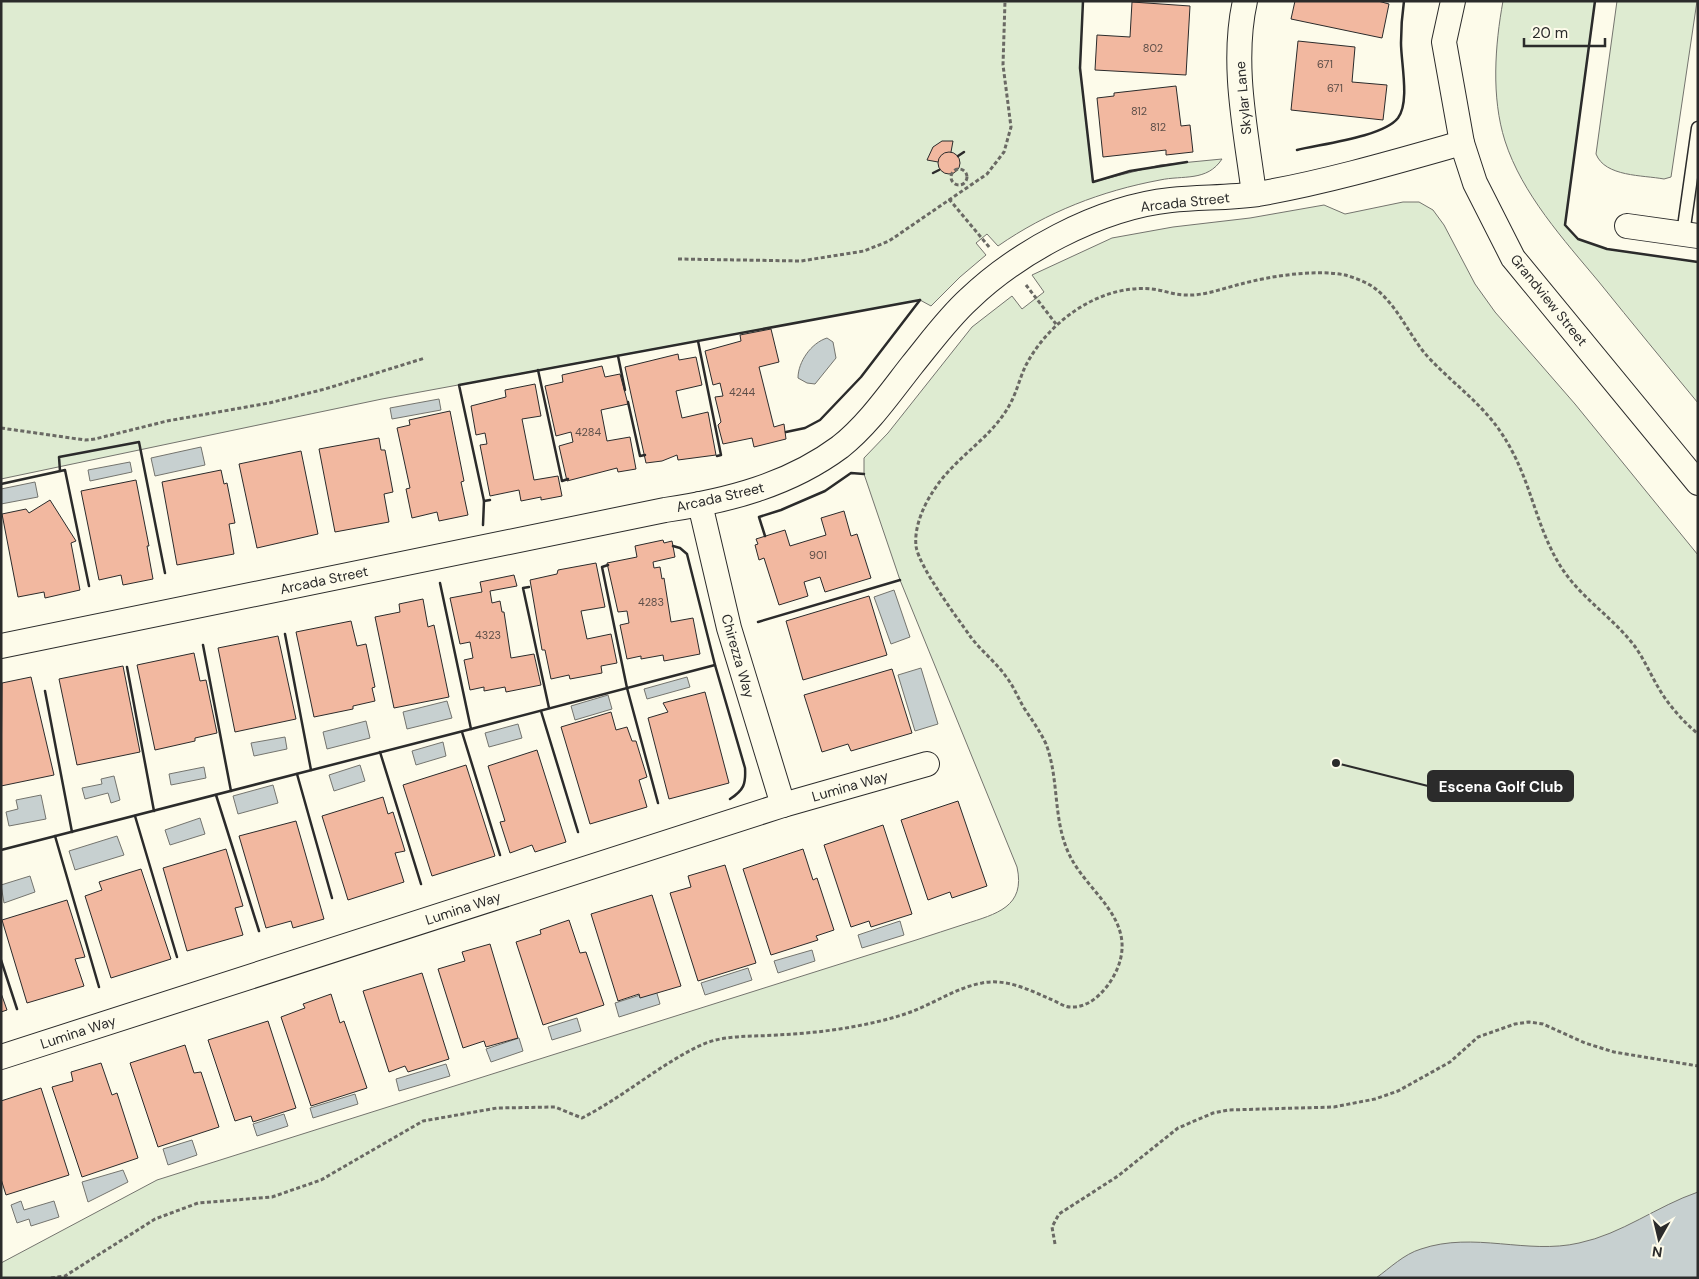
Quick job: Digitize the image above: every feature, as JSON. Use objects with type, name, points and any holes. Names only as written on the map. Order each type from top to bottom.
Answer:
[{"type":"street","name":"Skylar Lane","points":[[1245,1],[1240,38],[1239,67],[1254,194]]},
{"type":"street","name":"Grandview Street","points":[[1453,1],[1444,42],[1462,143],[1475,183],[1513,258],[1698,483]]},
{"type":"street","name":"Arcada Street","points":[[1,646],[700,504],[768,486],[819,461],[841,446],[864,425],[938,333],[969,298],[1009,267],[1057,237],[1095,219],[1138,206],[1171,200],[1254,194],[1305,186],[1462,143]]},
{"type":"street","points":[[1627,226],[1690,235]]},
{"type":"street","name":"Chirezza Way","points":[[700,504],[729,628],[783,806]]},
{"type":"street","name":"Lumina Way","points":[[1,1057],[783,806],[927,764]]},
{"type":"lane","points":[[1690,235],[1698,128]]},
{"type":"path","points":[[678,259],[801,261],[864,251],[888,241],[966,190],[998,162],[1009,139],[1011,127],[1002,48],[1005,1]]},
{"type":"path","points":[[962,185],[966,176],[964,170],[954,169],[951,178],[953,182],[957,185],[962,185],[966,190]]},
{"type":"path","points":[[950,199],[992,251]]},
{"type":"path","points":[[51,1278],[65,1276],[155,1218],[198,1203],[272,1197],[322,1180],[423,1121],[507,1108],[555,1107],[582,1118],[619,1097],[661,1068],[699,1046],[724,1037],[802,1033],[861,1024],[904,1014],[949,994],[984,982],[999,981],[1012,984],[1069,1007],[1089,1002],[1101,994],[1118,969],[1122,955],[1121,931],[1109,908],[1080,873],[1064,844],[1056,804],[1051,756],[1008,679],[970,637],[921,561],[916,541],[918,525],[931,493],[954,464],[994,430],[1012,400],[1027,364],[1056,324],[1074,311],[1105,296],[1140,289],[1152,289],[1187,295],[1262,280],[1325,274],[1345,275],[1364,282],[1377,290],[1391,304],[1427,356],[1481,407],[1498,427],[1520,464],[1546,539],[1563,571],[1584,595],[1604,612],[1632,642],[1661,692],[1688,726],[1698,734]]},
{"type":"path","points":[[1024,282],[1056,324]]},
{"type":"path","points":[[1,428],[85,440],[95,439],[167,421],[269,403],[325,389],[425,358]]},
{"type":"path","points":[[1056,1244],[1052,1227],[1059,1214],[1118,1176],[1190,1122],[1213,1113],[1228,1110],[1334,1107],[1375,1099],[1398,1091],[1450,1062],[1478,1037],[1515,1024],[1529,1022],[1543,1024],[1585,1043],[1614,1052],[1698,1066]]},
{"type":"green space","points":[[1,1],[1083,1],[1080,68],[1093,182],[1160,165],[1222,159],[1216,166],[1202,174],[1138,185],[1075,204],[1036,223],[998,246],[987,234],[976,243],[986,255],[960,277],[931,306],[920,300],[382,399],[1,479]]},
{"type":"green space","points":[[1503,1],[1595,1],[1565,225],[1578,239],[1607,249],[1698,262],[1698,403],[1558,233],[1533,198],[1512,161],[1501,124],[1496,89],[1496,53]]},
{"type":"green space","points":[[1617,1],[1697,1],[1671,177],[1664,179],[1616,171],[1601,162],[1596,154]]},
{"type":"green space","points":[[1403,202],[1419,202],[1433,210],[1444,225],[1475,284],[1495,312],[1575,404],[1698,555],[1698,1278],[1,1278],[1,1263],[157,1180],[922,938],[987,916],[1006,907],[1013,900],[1017,891],[1019,881],[1017,867],[900,580],[864,474],[864,458],[888,433],[972,327],[1012,296],[1022,309],[1044,292],[1032,275],[1112,238],[1324,205],[1345,214]]},
{"type":"shaded area","points":[[827,338],[833,342],[836,358],[815,384],[807,383],[798,378],[800,366],[806,354],[821,340]]},
{"type":"shaded area","points":[[439,399],[441,410],[392,419],[390,408]]},
{"type":"shaded area","points":[[201,447],[205,465],[155,476],[151,458]]},
{"type":"shaded area","points":[[130,462],[132,472],[90,481],[88,470]]},
{"type":"shaded area","points":[[35,482],[38,497],[1,504],[1,489]]},
{"type":"shaded area","points":[[894,590],[910,637],[891,644],[874,597]]},
{"type":"shaded area","points":[[921,668],[938,724],[915,731],[898,675]]},
{"type":"shaded area","points":[[687,677],[690,687],[647,699],[644,689]]},
{"type":"shaded area","points":[[608,695],[612,709],[575,720],[571,706]]},
{"type":"shaded area","points":[[447,701],[452,718],[407,729],[403,712]]},
{"type":"shaded area","points":[[366,721],[370,738],[327,749],[323,732]]},
{"type":"shaded area","points":[[518,724],[522,738],[489,747],[485,733]]},
{"type":"shaded area","points":[[285,737],[287,749],[254,756],[251,743]]},
{"type":"shaded area","points":[[443,742],[446,756],[416,765],[412,751]]},
{"type":"shaded area","points":[[360,765],[365,781],[334,791],[329,775]]},
{"type":"shaded area","points":[[204,767],[206,778],[171,785],[169,774]]},
{"type":"shaded area","points":[[114,776],[120,800],[111,803],[108,793],[85,799],[82,788],[102,784],[101,779]]},
{"type":"shaded area","points":[[273,785],[278,803],[238,814],[233,796]]},
{"type":"shaded area","points":[[41,795],[46,819],[9,826],[6,812],[18,809],[16,800]]},
{"type":"shaded area","points":[[200,818],[205,834],[170,845],[165,830]]},
{"type":"shaded area","points":[[117,836],[124,855],[75,870],[69,851]]},
{"type":"shaded area","points":[[30,876],[35,892],[4,903],[1,885]]},
{"type":"shaded area","points":[[900,921],[904,935],[862,948],[858,935]]},
{"type":"shaded area","points":[[812,950],[815,961],[778,973],[774,961]]},
{"type":"shaded area","points":[[748,968],[752,980],[705,995],[701,983]]},
{"type":"shaded area","points":[[656,990],[660,1004],[619,1017],[615,1003]]},
{"type":"shaded area","points":[[577,1018],[581,1031],[552,1040],[548,1027]]},
{"type":"shaded area","points":[[519,1038],[523,1051],[491,1062],[486,1049]]},
{"type":"shaded area","points":[[446,1064],[450,1076],[399,1091],[396,1079]]},
{"type":"shaded area","points":[[355,1094],[358,1104],[313,1118],[310,1108]]},
{"type":"shaded area","points":[[284,1114],[288,1126],[257,1136],[253,1124]]},
{"type":"shaded area","points":[[192,1140],[197,1155],[168,1165],[163,1149]]},
{"type":"shaded area","points":[[123,1170],[128,1182],[88,1202],[82,1182]]},
{"type":"shaded area","points":[[1698,1192],[1698,1278],[1376,1278],[1409,1254],[1441,1244],[1481,1242],[1559,1246],[1595,1239],[1625,1227]]},
{"type":"shaded area","points":[[21,1201],[24,1210],[54,1201],[59,1217],[31,1226],[29,1219],[17,1223],[11,1205]]},
{"type":"building","points":[[1295,1],[1378,1],[1389,4],[1382,38],[1291,19]]},
{"type":"building","points":[[1132,2],[1190,6],[1186,75],[1095,70],[1097,35],[1130,37]]},
{"type":"building","points":[[1298,41],[1355,47],[1352,82],[1387,85],[1383,120],[1291,110]]},
{"type":"building","points":[[1176,86],[1181,126],[1190,125],[1193,152],[1166,155],[1166,150],[1103,157],[1097,98],[1114,96],[1114,93]]},
{"type":"building","points":[[942,141],[953,141],[951,152],[938,162],[927,160],[933,147]]},
{"type":"building","points":[[945,152],[953,152],[960,159],[960,167],[953,174],[945,174],[938,167],[938,159]]},
{"type":"building","points":[[771,329],[779,362],[759,367],[774,427],[784,424],[786,439],[754,447],[752,438],[723,444],[718,425],[721,422],[715,397],[723,396],[720,383],[713,385],[705,351],[741,341],[740,335]]},
{"type":"building","points":[[678,354],[679,360],[696,357],[702,385],[676,391],[682,418],[708,412],[716,455],[678,460],[677,455],[662,461],[646,463],[625,367]]},
{"type":"building","points":[[602,366],[605,377],[620,374],[628,404],[601,410],[607,441],[630,437],[636,469],[618,472],[617,468],[567,481],[559,446],[573,442],[571,432],[556,436],[545,386],[563,382],[562,375]]},
{"type":"building","points":[[535,384],[541,416],[522,419],[534,480],[558,476],[562,496],[541,500],[541,497],[521,501],[519,490],[490,496],[480,445],[487,444],[485,433],[476,435],[471,406],[506,397],[505,390]]},
{"type":"building","points":[[450,411],[464,481],[461,482],[468,515],[439,521],[437,512],[412,518],[406,489],[410,488],[397,428],[410,425],[409,420]]},
{"type":"building","points":[[379,438],[381,450],[385,450],[393,492],[384,494],[389,522],[335,532],[319,449]]},
{"type":"building","points":[[301,451],[318,534],[257,548],[239,464]]},
{"type":"building","points":[[221,470],[224,484],[227,483],[235,523],[229,524],[234,554],[177,565],[162,482]]},
{"type":"building","points":[[136,480],[149,546],[147,546],[153,579],[123,585],[121,575],[99,580],[81,491]]},
{"type":"building","points":[[50,500],[76,541],[71,543],[80,590],[45,598],[44,592],[18,597],[2,514],[26,509],[29,513]]},
{"type":"building","points":[[844,511],[851,536],[857,534],[871,578],[825,592],[820,577],[804,582],[808,596],[779,605],[764,558],[759,560],[755,545],[758,544],[756,539],[785,530],[790,546],[826,535],[821,518]]},
{"type":"building","points":[[663,540],[664,543],[672,541],[675,557],[653,562],[654,568],[660,567],[662,579],[664,578],[671,622],[693,618],[700,654],[664,661],[663,655],[641,659],[641,656],[627,659],[620,625],[629,623],[627,611],[618,612],[607,563],[637,557],[635,546]]},
{"type":"building","points":[[596,563],[605,607],[581,611],[587,639],[611,634],[617,663],[601,666],[602,673],[570,679],[569,675],[551,679],[545,650],[542,650],[530,580],[557,574],[558,570]]},
{"type":"building","points":[[514,575],[517,586],[490,591],[492,603],[500,601],[502,612],[504,612],[511,658],[534,654],[541,685],[506,692],[505,687],[484,691],[484,687],[470,690],[464,660],[473,658],[470,642],[460,644],[450,598],[482,592],[480,582]]},
{"type":"building","points":[[869,596],[887,655],[803,680],[786,621]]},
{"type":"building","points":[[423,599],[428,627],[434,625],[449,697],[394,708],[375,617],[400,612],[399,604]]},
{"type":"building","points":[[351,621],[357,646],[366,644],[375,687],[372,688],[375,701],[353,706],[353,709],[314,717],[296,632]]},
{"type":"building","points":[[278,636],[296,719],[235,732],[218,648]]},
{"type":"building","points":[[194,653],[200,681],[206,680],[217,733],[195,738],[195,741],[155,750],[137,665]]},
{"type":"building","points":[[123,666],[140,752],[77,765],[59,679]]},
{"type":"building","points":[[892,669],[912,733],[851,751],[848,744],[822,752],[804,695]]},
{"type":"building","points":[[31,677],[54,775],[1,786],[2,683]]},
{"type":"building","points":[[705,692],[729,783],[669,799],[648,718],[668,712],[663,703]]},
{"type":"building","points":[[611,712],[616,730],[627,727],[632,741],[636,741],[647,777],[639,780],[647,807],[590,824],[561,727]]},
{"type":"building","points":[[537,750],[566,842],[535,852],[532,845],[510,853],[500,822],[505,821],[488,766]]},
{"type":"building","points":[[466,765],[495,856],[432,876],[403,785]]},
{"type":"building","points":[[383,797],[388,814],[393,812],[405,851],[395,853],[404,882],[348,900],[322,816]]},
{"type":"building","points":[[958,801],[987,886],[952,898],[950,892],[928,900],[901,820]]},
{"type":"building","points":[[296,821],[324,919],[293,928],[291,921],[266,928],[239,836]]},
{"type":"building","points":[[883,825],[912,914],[871,927],[869,921],[851,927],[824,845]]},
{"type":"building","points":[[226,849],[243,906],[235,908],[243,935],[187,951],[163,868]]},
{"type":"building","points":[[803,849],[813,880],[817,878],[834,930],[816,936],[818,940],[771,955],[743,869]]},
{"type":"building","points":[[725,865],[756,963],[698,981],[670,893],[691,887],[688,876]]},
{"type":"building","points":[[141,869],[171,959],[111,978],[85,896],[102,890],[99,882]]},
{"type":"building","points":[[652,895],[681,986],[640,998],[639,994],[618,1001],[591,914]]},
{"type":"building","points":[[67,900],[85,957],[75,959],[84,986],[27,1003],[2,920]]},
{"type":"building","points":[[569,920],[580,953],[586,952],[604,1005],[543,1025],[516,942],[541,934],[540,930]]},
{"type":"building","points":[[490,944],[518,1038],[486,1047],[484,1041],[463,1048],[438,969],[465,961],[462,952]]},
{"type":"building","points":[[422,973],[449,1059],[408,1072],[405,1066],[389,1072],[363,991]]},
{"type":"building","points":[[1,993],[7,1010],[1,1012]]},
{"type":"building","points":[[331,994],[340,1023],[344,1021],[367,1088],[311,1106],[281,1017],[305,1008],[303,1004]]},
{"type":"building","points":[[268,1021],[296,1108],[253,1122],[251,1116],[235,1121],[208,1040]]},
{"type":"building","points":[[185,1045],[194,1073],[201,1072],[219,1127],[158,1147],[130,1063]]},
{"type":"building","points":[[101,1063],[112,1095],[117,1093],[138,1158],[82,1177],[52,1087],[73,1081],[71,1072]]},
{"type":"building","points":[[41,1088],[69,1175],[6,1195],[1,1179],[1,1101]]},
{"type":"wall","points":[[1083,1],[1080,68],[1093,182],[1130,171],[1187,162]]},
{"type":"wall","points":[[1297,150],[1366,135],[1390,125],[1398,118],[1404,102],[1401,43],[1404,1]]},
{"type":"wall","points":[[1595,1],[1565,225],[1578,239],[1607,249],[1698,262]]},
{"type":"wall","points":[[958,156],[964,152]]},
{"type":"wall","points":[[933,173],[939,170]]},
{"type":"wall","points":[[786,432],[805,428],[820,420],[861,377],[920,300]]},
{"type":"wall","points":[[483,525],[484,501],[459,385],[920,300]]},
{"type":"wall","points":[[698,341],[721,455],[717,456]]},
{"type":"wall","points":[[618,356],[625,390]]},
{"type":"wall","points":[[538,370],[562,481],[568,479]]},
{"type":"wall","points":[[628,402],[640,456],[645,455]]},
{"type":"wall","points":[[60,471],[59,457],[139,442],[165,573]]},
{"type":"wall","points":[[1,484],[65,470],[89,586]]},
{"type":"wall","points":[[765,536],[759,517],[781,510],[825,491],[851,473],[864,474]]},
{"type":"wall","points":[[484,501],[490,500]]},
{"type":"wall","points":[[673,546],[680,548],[687,554],[715,665],[745,768],[743,786],[730,799]]},
{"type":"wall","points":[[608,565],[602,567],[627,688],[658,803]]},
{"type":"wall","points":[[758,622],[900,580]]},
{"type":"wall","points":[[440,583],[471,729],[715,665]]},
{"type":"wall","points":[[529,587],[523,588],[549,708]]},
{"type":"wall","points":[[285,634],[311,770]]},
{"type":"wall","points":[[203,645],[231,791]]},
{"type":"wall","points":[[127,667],[154,811]]},
{"type":"wall","points":[[45,691],[72,832]]},
{"type":"wall","points":[[541,711],[578,832]]},
{"type":"wall","points":[[1,850],[471,729]]},
{"type":"wall","points":[[462,732],[500,855]]},
{"type":"wall","points":[[380,752],[421,884]]},
{"type":"wall","points":[[297,774],[332,898]]},
{"type":"wall","points":[[216,795],[259,931]]},
{"type":"wall","points":[[135,816],[177,957]]},
{"type":"wall","points":[[55,836],[99,987]]},
{"type":"wall","points":[[1,960],[17,1009]]},
{"type":"place","name":"Escena Golf Club","points":[[1336,763]]}]
